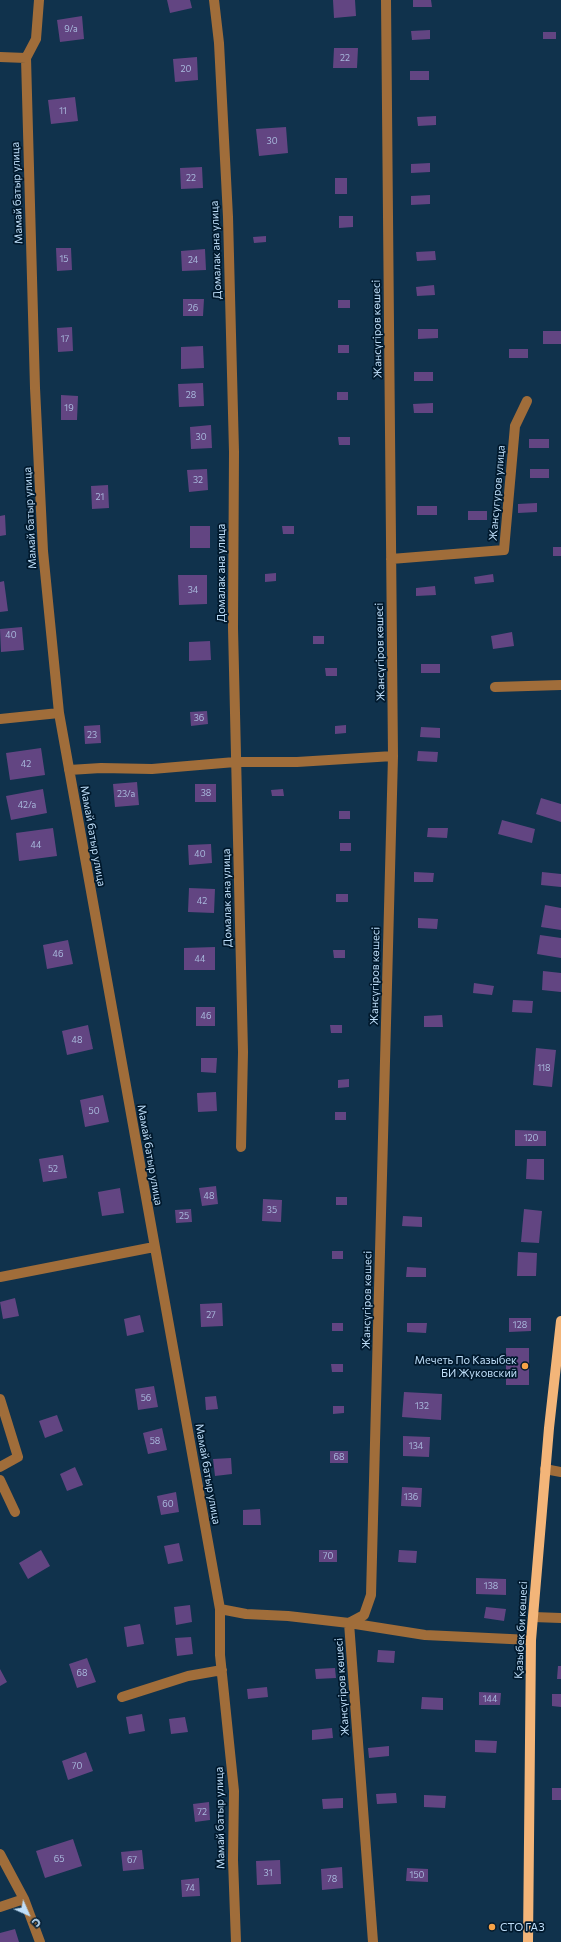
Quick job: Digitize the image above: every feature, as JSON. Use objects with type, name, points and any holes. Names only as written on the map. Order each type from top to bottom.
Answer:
[{"type":"main road","name":"Қазыбек би көшесі","points":[[528,1942],[531,1640],[545,1469],[558,1378],[561,1321]]},
{"type":"street","points":[[0,57],[26,58],[36,40],[39,0]]},
{"type":"street","name":"Домалак ана улица","points":[[214,0],[219,43],[229,264],[234,452],[235,762],[243,1052],[241,1147]]},
{"type":"street","name":"Жансүгіров көшесі","points":[[373,1942],[349,1623],[364,1615],[371,1595],[393,756],[386,0]]},
{"type":"street","name":"Мамай батыр улица","points":[[26,58],[35,380],[42,543],[59,713],[68,770],[220,1609],[222,1670],[234,1792],[233,1860],[236,1942]]},
{"type":"street","name":"Жансугуров улица","points":[[391,559],[504,550],[515,426],[527,401]]},
{"type":"street","points":[[495,687],[561,685]]},
{"type":"street","points":[[0,719],[59,713]]},
{"type":"street","points":[[68,770],[101,768],[152,769],[235,762],[297,762],[393,756]]},
{"type":"street","points":[[0,1277],[154,1247]]},
{"type":"street","points":[[0,1399],[18,1457],[0,1467]]},
{"type":"street","points":[[545,1469],[561,1472]]},
{"type":"street","points":[[0,1480],[15,1512]]},
{"type":"street","points":[[220,1609],[246,1614],[288,1616],[349,1623],[425,1635],[531,1640]]},
{"type":"street","points":[[533,1617],[561,1618]]},
{"type":"street","points":[[122,1697],[188,1676],[222,1670]]},
{"type":"street","points":[[0,1854],[24,1900],[40,1942]]},
{"type":"street","points":[[0,1907],[24,1900]]},
{"type":"building","points":[[167,0],[190,0],[192,8],[170,13]]},
{"type":"building","points":[[333,0],[355,0],[356,16],[334,18]]},
{"type":"building","points":[[413,0],[431,0],[432,7],[413,7]]},
{"type":"building","points":[[82,16],[84,39],[60,42],[57,20]]},
{"type":"building","points":[[430,30],[430,39],[412,40],[411,31]]},
{"type":"building","points":[[543,32],[556,32],[556,39],[543,39]]},
{"type":"building","points":[[334,48],[358,48],[357,68],[333,68]]},
{"type":"building","points":[[197,57],[198,80],[175,82],[173,59]]},
{"type":"building","points":[[410,71],[429,71],[429,80],[410,80]]},
{"type":"building","points":[[75,97],[78,121],[51,124],[48,100]]},
{"type":"building","points":[[436,116],[436,125],[418,126],[417,117]]},
{"type":"building","points":[[286,127],[288,153],[259,156],[256,129]]},
{"type":"building","points":[[430,163],[430,172],[411,173],[411,164]]},
{"type":"building","points":[[202,167],[203,188],[181,189],[180,168]]},
{"type":"building","points":[[335,178],[347,178],[347,194],[335,194]]},
{"type":"building","points":[[430,195],[430,204],[411,205],[411,196]]},
{"type":"building","points":[[339,216],[353,216],[353,227],[339,228]]},
{"type":"building","points":[[266,236],[266,242],[254,243],[253,237]]},
{"type":"building","points":[[56,248],[71,248],[72,270],[57,271]]},
{"type":"building","points":[[205,249],[206,270],[182,271],[181,251]]},
{"type":"building","points":[[435,251],[436,260],[417,261],[416,252]]},
{"type":"building","points":[[434,285],[435,295],[417,296],[416,287]]},
{"type":"building","points":[[183,299],[204,299],[203,316],[183,316]]},
{"type":"building","points":[[338,300],[350,300],[350,308],[338,308]]},
{"type":"building","points":[[72,327],[73,351],[58,352],[57,328]]},
{"type":"building","points":[[418,329],[438,329],[438,338],[418,339]]},
{"type":"building","points":[[543,331],[561,331],[561,344],[543,344]]},
{"type":"building","points":[[338,345],[349,345],[349,353],[338,353]]},
{"type":"building","points":[[203,346],[204,368],[181,369],[181,347]]},
{"type":"building","points":[[509,349],[528,349],[528,358],[509,358]]},
{"type":"building","points":[[414,372],[433,372],[433,381],[414,381]]},
{"type":"building","points":[[203,383],[204,406],[179,407],[178,384]]},
{"type":"building","points":[[337,392],[348,392],[348,400],[337,400]]},
{"type":"building","points":[[61,395],[78,396],[77,420],[61,420]]},
{"type":"building","points":[[433,403],[433,413],[414,413],[413,404]]},
{"type":"building","points":[[211,425],[212,448],[191,449],[190,427]]},
{"type":"building","points":[[338,437],[350,437],[350,445],[339,445]]},
{"type":"building","points":[[529,439],[549,439],[549,448],[529,448]]},
{"type":"building","points":[[207,469],[208,490],[189,492],[187,470]]},
{"type":"building","points":[[530,469],[549,469],[549,478],[530,478]]},
{"type":"building","points":[[108,485],[109,508],[92,509],[91,486]]},
{"type":"building","points":[[537,503],[537,512],[518,513],[518,504]]},
{"type":"building","points":[[417,506],[437,506],[437,515],[417,515]]},
{"type":"building","points":[[468,511],[487,511],[487,520],[468,520]]},
{"type":"building","points":[[5,515],[6,535],[0,536],[0,516]]},
{"type":"building","points":[[190,526],[210,526],[210,548],[190,548]]},
{"type":"building","points":[[282,526],[294,526],[294,534],[283,534]]},
{"type":"building","points":[[553,547],[561,547],[561,556],[553,556]]},
{"type":"building","points":[[276,573],[276,581],[265,582],[265,574]]},
{"type":"building","points":[[493,574],[494,582],[475,584],[474,577]]},
{"type":"building","points":[[178,575],[207,575],[207,604],[179,605]]},
{"type":"building","points":[[4,581],[8,611],[0,612],[0,582]]},
{"type":"building","points":[[435,586],[436,595],[416,596],[416,588]]},
{"type":"building","points":[[22,627],[24,650],[1,652],[0,629]]},
{"type":"building","points":[[512,632],[514,646],[493,649],[491,636]]},
{"type":"building","points":[[313,636],[324,636],[324,644],[313,644]]},
{"type":"building","points":[[210,641],[211,660],[189,661],[189,642]]},
{"type":"building","points":[[421,664],[440,664],[440,673],[421,673]]},
{"type":"building","points":[[325,668],[337,668],[337,676],[326,676]]},
{"type":"building","points":[[207,711],[208,724],[191,726],[190,712]]},
{"type":"building","points":[[100,725],[101,743],[85,744],[84,726]]},
{"type":"building","points":[[346,725],[346,733],[335,734],[335,726]]},
{"type":"building","points":[[421,727],[440,728],[440,738],[420,737]]},
{"type":"building","points":[[41,748],[45,775],[10,780],[6,753]]},
{"type":"building","points":[[418,751],[438,752],[437,762],[417,761]]},
{"type":"building","points":[[137,782],[139,805],[115,807],[113,784]]},
{"type":"building","points":[[195,784],[216,784],[216,802],[195,802]]},
{"type":"building","points":[[43,789],[47,813],[11,820],[6,796]]},
{"type":"building","points":[[283,789],[284,796],[272,796],[271,790]]},
{"type":"building","points":[[541,798],[561,804],[561,822],[536,814]]},
{"type":"building","points":[[339,811],[350,811],[350,819],[339,819]]},
{"type":"building","points":[[502,820],[535,829],[532,843],[498,834]]},
{"type":"building","points":[[53,828],[57,856],[19,861],[16,833]]},
{"type":"building","points":[[428,828],[448,828],[447,838],[427,837]]},
{"type":"building","points":[[340,843],[351,843],[351,851],[340,851]]},
{"type":"building","points":[[211,844],[212,863],[189,865],[188,845]]},
{"type":"building","points":[[414,872],[434,873],[433,882],[414,882]]},
{"type":"building","points":[[542,872],[561,874],[561,887],[541,885]]},
{"type":"building","points":[[189,888],[215,889],[214,913],[188,912]]},
{"type":"building","points":[[336,894],[348,894],[348,902],[336,902]]},
{"type":"building","points":[[545,905],[561,908],[561,930],[541,927]]},
{"type":"building","points":[[418,918],[438,919],[437,929],[418,928]]},
{"type":"building","points":[[540,935],[561,938],[561,958],[537,954]]},
{"type":"building","points":[[68,940],[73,964],[47,969],[43,945]]},
{"type":"building","points":[[215,947],[215,970],[184,970],[184,948]]},
{"type":"building","points":[[333,950],[345,950],[345,958],[334,958]]},
{"type":"building","points":[[543,971],[561,973],[561,992],[542,990]]},
{"type":"building","points":[[474,983],[494,986],[492,995],[473,993]]},
{"type":"building","points":[[513,1000],[533,1001],[532,1013],[512,1012]]},
{"type":"building","points":[[196,1007],[215,1007],[215,1026],[196,1026]]},
{"type":"building","points":[[442,1015],[443,1027],[424,1027],[424,1016]]},
{"type":"building","points":[[88,1025],[93,1049],[67,1055],[62,1031]]},
{"type":"building","points":[[330,1025],[342,1025],[342,1033],[331,1033]]},
{"type":"building","points":[[536,1048],[556,1050],[552,1087],[533,1085]]},
{"type":"building","points":[[201,1058],[217,1058],[216,1073],[201,1072]]},
{"type":"building","points":[[349,1079],[349,1087],[338,1088],[338,1080]]},
{"type":"building","points":[[216,1092],[217,1111],[198,1112],[197,1093]]},
{"type":"building","points":[[103,1095],[109,1122],[85,1127],[80,1100]]},
{"type":"building","points":[[335,1112],[346,1112],[346,1120],[335,1120]]},
{"type":"building","points":[[515,1130],[546,1131],[546,1146],[515,1146]]},
{"type":"building","points":[[63,1155],[67,1178],[43,1182],[39,1159]]},
{"type":"building","points":[[527,1159],[544,1159],[544,1180],[526,1179]]},
{"type":"building","points":[[216,1186],[218,1204],[202,1206],[199,1188]]},
{"type":"building","points":[[120,1188],[124,1213],[102,1216],[98,1192]]},
{"type":"building","points":[[336,1197],[347,1197],[347,1205],[336,1205]]},
{"type":"building","points":[[263,1199],[282,1200],[281,1222],[262,1221]]},
{"type":"building","points":[[191,1209],[192,1222],[176,1223],[175,1210]]},
{"type":"building","points":[[524,1209],[542,1211],[539,1243],[521,1242]]},
{"type":"building","points":[[403,1216],[422,1217],[422,1227],[402,1226]]},
{"type":"building","points":[[332,1251],[343,1251],[343,1259],[332,1259]]},
{"type":"building","points":[[518,1252],[537,1253],[536,1276],[517,1276]]},
{"type":"building","points":[[407,1267],[426,1268],[426,1277],[406,1277]]},
{"type":"building","points":[[15,1298],[19,1316],[3,1319],[0,1302]]},
{"type":"building","points":[[222,1303],[223,1326],[201,1327],[200,1304]]},
{"type":"building","points":[[140,1315],[144,1332],[127,1336],[124,1319]]},
{"type":"building","points":[[509,1318],[531,1318],[531,1331],[509,1332]]},
{"type":"building","points":[[332,1323],[343,1323],[343,1331],[332,1331]]},
{"type":"building","points":[[407,1323],[427,1323],[426,1333],[407,1332]]},
{"type":"building","points":[[506,1348],[529,1348],[529,1385],[506,1385]]},
{"type":"building","points":[[331,1364],[343,1364],[343,1372],[332,1372]]},
{"type":"building","points":[[154,1386],[158,1407],[138,1410],[135,1389]]},
{"type":"building","points":[[404,1392],[442,1394],[441,1420],[402,1417]]},
{"type":"building","points":[[216,1396],[218,1409],[206,1410],[205,1397]]},
{"type":"building","points":[[333,1406],[344,1406],[344,1413],[333,1414]]},
{"type":"building","points":[[57,1415],[63,1431],[45,1438],[39,1421]]},
{"type":"building","points":[[162,1428],[167,1450],[148,1454],[143,1433]]},
{"type":"building","points":[[403,1436],[430,1437],[429,1457],[403,1456]]},
{"type":"building","points":[[330,1451],[348,1451],[348,1463],[330,1463]]},
{"type":"building","points":[[231,1458],[232,1474],[215,1476],[213,1459]]},
{"type":"building","points":[[75,1467],[83,1485],[67,1491],[60,1474]]},
{"type":"building","points":[[402,1487],[422,1488],[421,1507],[401,1506]]},
{"type":"building","points":[[176,1492],[179,1512],[161,1515],[157,1496]]},
{"type":"building","points":[[260,1509],[261,1525],[243,1525],[243,1510]]},
{"type":"building","points":[[179,1543],[183,1561],[168,1564],[164,1546]]},
{"type":"building","points":[[41,1550],[50,1566],[28,1579],[19,1563]]},
{"type":"building","points":[[319,1550],[337,1550],[337,1562],[319,1562]]},
{"type":"building","points":[[399,1550],[417,1551],[416,1563],[398,1562]]},
{"type":"building","points":[[476,1578],[506,1579],[506,1595],[476,1594]]},
{"type":"building","points":[[190,1605],[192,1622],[176,1625],[174,1607]]},
{"type":"building","points":[[486,1607],[506,1609],[504,1621],[484,1618]]},
{"type":"building","points":[[140,1624],[144,1644],[127,1647],[124,1627]]},
{"type":"building","points":[[191,1637],[193,1654],[177,1656],[175,1638]]},
{"type":"building","points":[[378,1650],[395,1651],[394,1663],[377,1662]]},
{"type":"building","points":[[87,1658],[96,1682],[77,1688],[69,1664]]},
{"type":"building","points":[[558,1666],[561,1666],[561,1679],[557,1679]]},
{"type":"building","points":[[335,1668],[336,1678],[316,1679],[315,1669]]},
{"type":"building","points":[[0,1669],[7,1682],[0,1686]]},
{"type":"building","points":[[267,1687],[268,1697],[248,1699],[247,1689]]},
{"type":"building","points":[[479,1692],[501,1693],[500,1705],[479,1705]]},
{"type":"building","points":[[552,1694],[561,1694],[561,1707],[552,1706]]},
{"type":"building","points":[[422,1697],[443,1698],[443,1710],[421,1709]]},
{"type":"building","points":[[142,1714],[145,1731],[129,1734],[126,1717]]},
{"type":"building","points":[[185,1717],[188,1732],[171,1734],[169,1719]]},
{"type":"building","points":[[332,1728],[333,1738],[312,1740],[312,1730]]},
{"type":"building","points":[[475,1740],[497,1741],[496,1753],[475,1752]]},
{"type":"building","points":[[389,1746],[389,1756],[369,1758],[368,1748]]},
{"type":"building","points":[[86,1752],[93,1771],[68,1780],[62,1761]]},
{"type":"building","points":[[552,1788],[561,1788],[561,1800],[552,1800]]},
{"type":"building","points":[[396,1793],[397,1803],[377,1804],[376,1794]]},
{"type":"building","points":[[424,1795],[446,1796],[445,1808],[424,1807]]},
{"type":"building","points":[[343,1798],[343,1808],[323,1809],[322,1799]]},
{"type":"building","points":[[209,1802],[210,1820],[195,1822],[193,1804]]},
{"type":"building","points":[[73,1839],[82,1866],[45,1878],[36,1851]]},
{"type":"building","points":[[142,1850],[144,1869],[123,1871],[121,1852]]},
{"type":"building","points":[[280,1860],[281,1884],[257,1885],[256,1861]]},
{"type":"building","points":[[342,1867],[343,1888],[322,1890],[321,1869]]},
{"type":"building","points":[[407,1868],[428,1869],[428,1882],[406,1881]]},
{"type":"building","points":[[199,1878],[200,1896],[182,1897],[181,1880]]},
{"type":"building","points":[[15,1929],[19,1942],[0,1942],[0,1933]]},
{"type":"place","name":"Мечеть По Казыбек БИ Жуковский","points":[[525,1366]]},
{"type":"place","name":"СТО ГАЗ","points":[[492,1927]]}]
